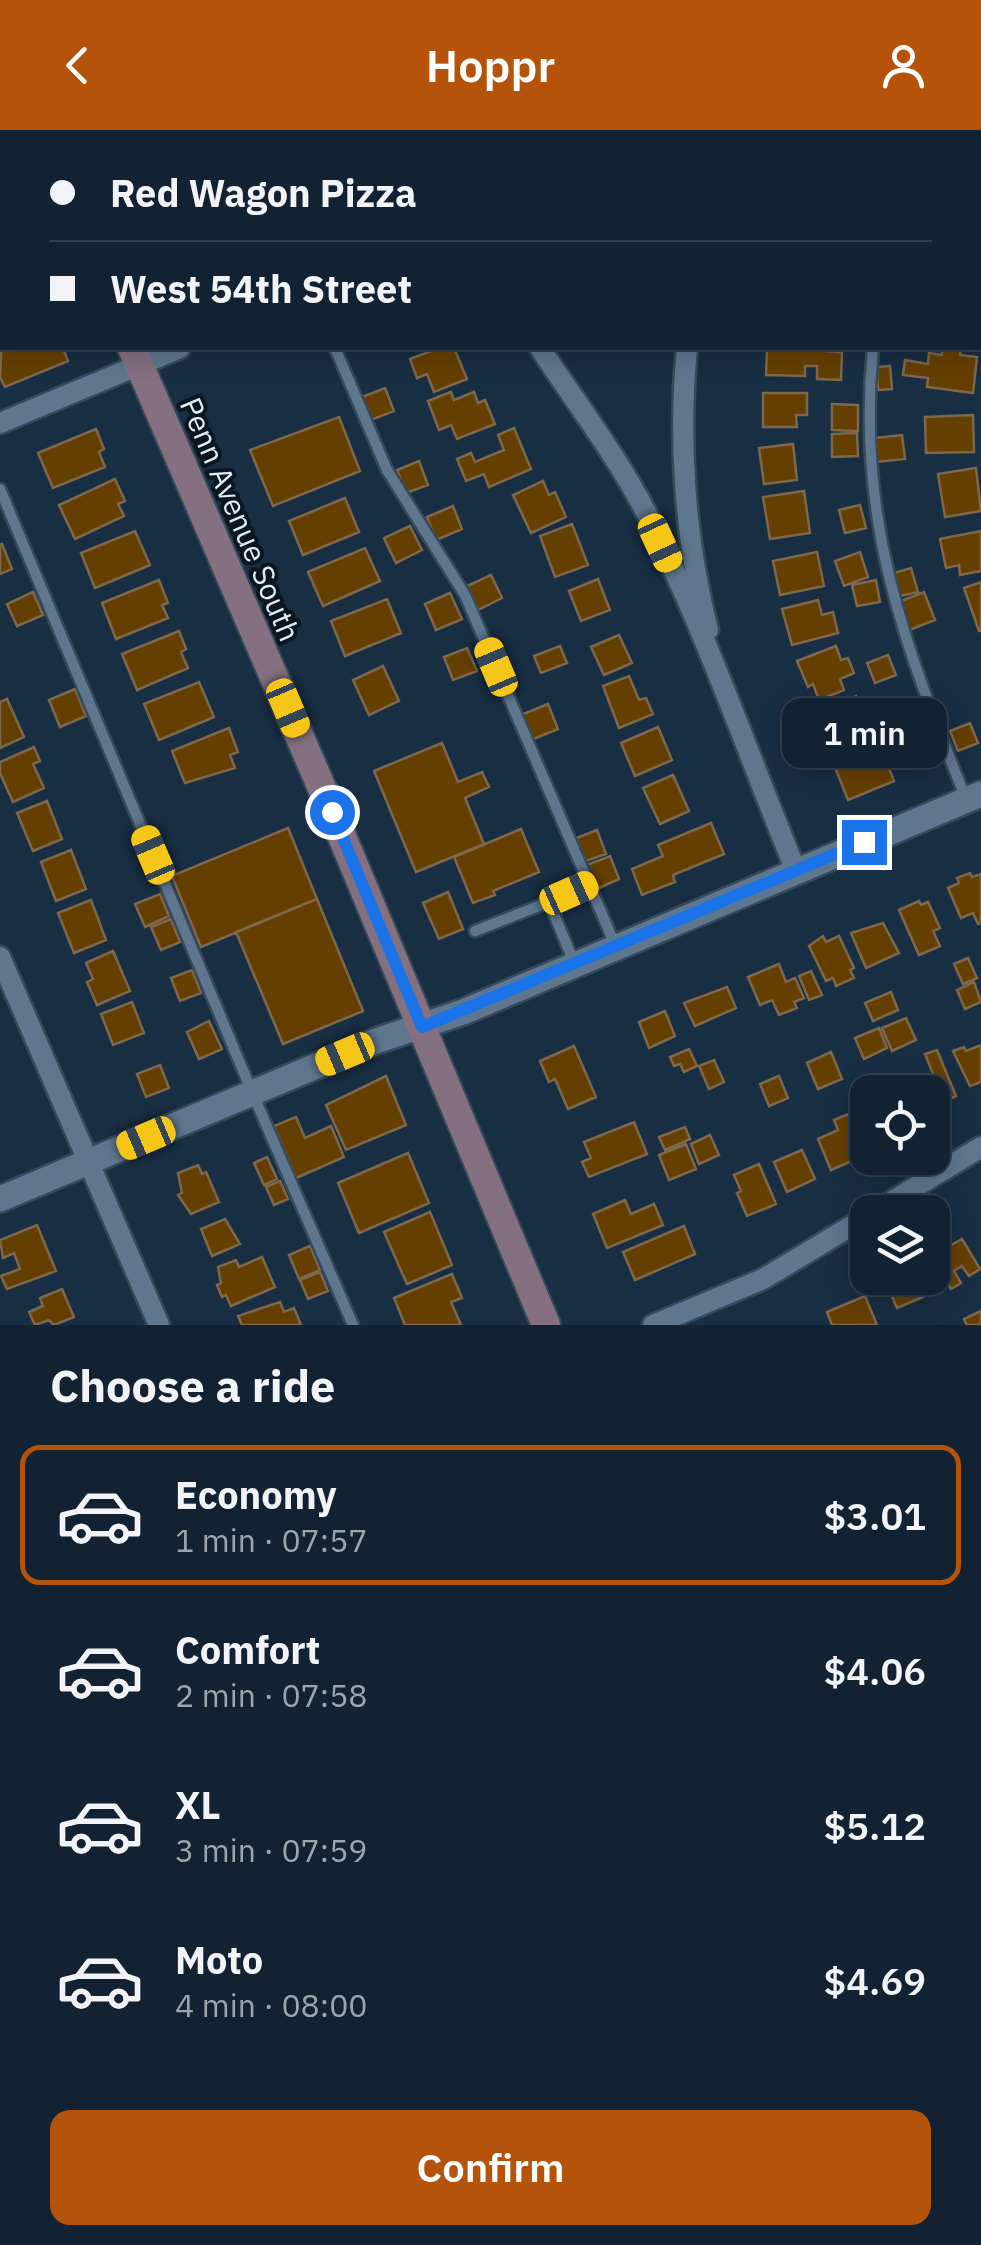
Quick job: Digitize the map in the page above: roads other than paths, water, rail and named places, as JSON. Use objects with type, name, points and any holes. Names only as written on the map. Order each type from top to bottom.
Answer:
[{"type":"main road","name":"Penn Avenue South","points":[[136,356],[546,1325]]},
{"type":"street","points":[[0,422],[136,356],[169,350]]},
{"type":"street","points":[[541,350],[647,514],[796,871]]},
{"type":"street","points":[[687,350],[685,443],[690,532],[706,619],[728,705]]},
{"type":"street","points":[[0,1199],[376,1040],[422,1027],[576,966],[974,797]]},
{"type":"street","points":[[0,956],[159,1325]]},
{"type":"street","points":[[902,1195],[981,1147]]},
{"type":"street","points":[[653,1325],[763,1279],[850,1227]]},
{"type":"lane","points":[[335,350],[387,470],[465,595],[616,948]]},
{"type":"lane","points":[[873,350],[870,434],[874,508],[888,580],[916,673],[974,797]]},
{"type":"lane","points":[[0,488],[353,1325]]},
{"type":"lane","points":[[475,932],[589,884]]},
{"type":"lane","points":[[549,902],[576,966]]}]
